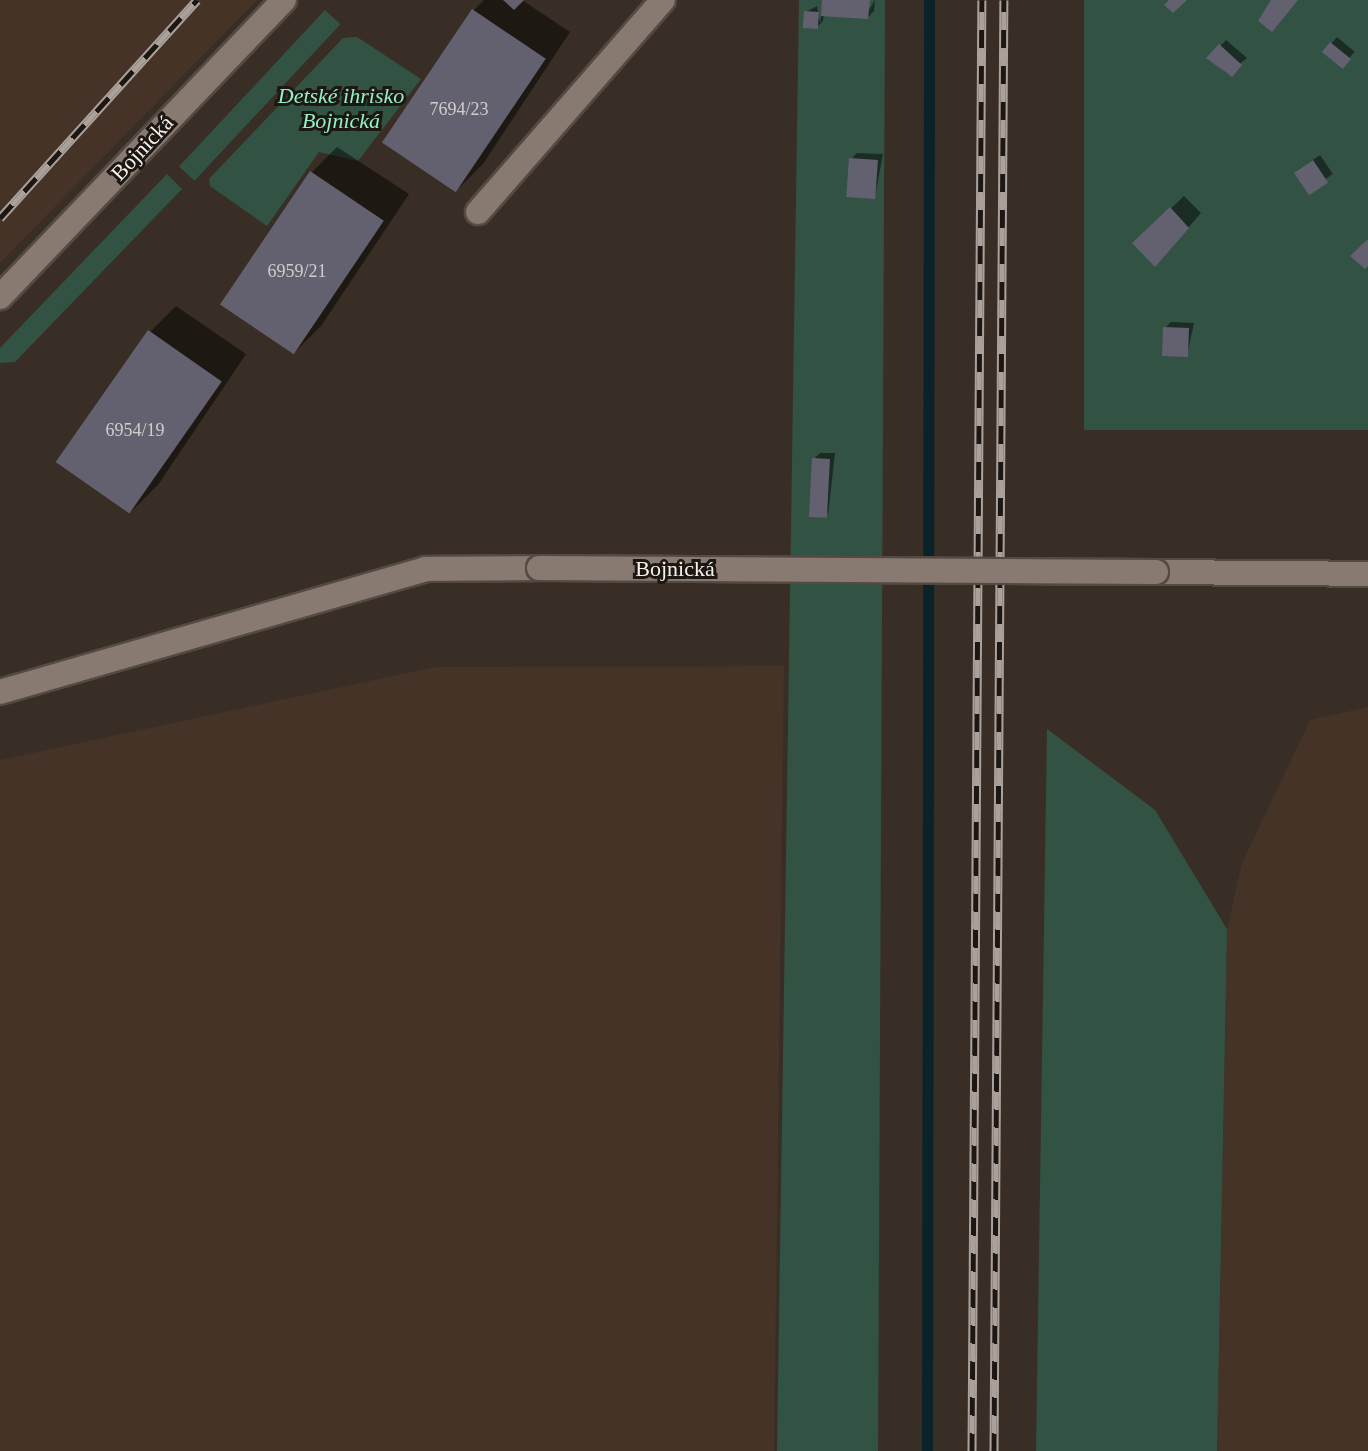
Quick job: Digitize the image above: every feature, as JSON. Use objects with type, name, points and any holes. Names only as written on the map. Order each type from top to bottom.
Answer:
[{"type":"street","name":"Bojnická","points":[[0,297],[284,0]]},
{"type":"street","points":[[478,212],[663,0]]},
{"type":"street","name":"Bojnická","points":[[0,692],[425,569],[1368,574]]},
{"type":"shaded area","points":[[0,0],[257,0],[0,263]]},
{"type":"shaded area","points":[[784,666],[774,1451],[0,1451],[0,760],[435,667]]},
{"type":"shaded area","points":[[1368,707],[1368,1451],[1217,1451],[1227,929],[1242,863],[1310,720]]},
{"type":"green space","points":[[799,0],[885,0],[878,1451],[777,1451]]},
{"type":"green space","points":[[1084,0],[1368,0],[1368,430],[1084,430]]},
{"type":"green space","points":[[325,10],[340,24],[194,181],[179,167]]},
{"type":"green space","name":"Detské ihrisko Bojnická","points":[[357,37],[421,79],[358,161],[319,152],[267,226],[210,186],[209,179],[343,38]]},
{"type":"green space","points":[[167,174],[182,189],[15,362],[0,363],[0,348]]},
{"type":"green space","points":[[1047,729],[1155,810],[1227,929],[1217,1451],[1036,1451]]},
{"type":"building","points":[[503,0],[524,0],[514,10]]},
{"type":"building","points":[[822,0],[870,0],[868,19],[821,16]]},
{"type":"building","points":[[1169,0],[1187,0],[1173,13],[1164,5]]},
{"type":"building","points":[[1271,0],[1298,0],[1272,32],[1258,21]]},
{"type":"building","points":[[472,9],[546,59],[456,192],[382,142]]},
{"type":"building","points":[[804,11],[819,12],[818,29],[803,28]]},
{"type":"building","points":[[1330,42],[1351,59],[1343,69],[1322,52]]},
{"type":"building","points":[[1219,44],[1242,65],[1232,77],[1206,58]]},
{"type":"building","points":[[849,158],[878,160],[875,199],[846,197]]},
{"type":"building","points":[[1313,160],[1328,182],[1309,195],[1294,173]]},
{"type":"building","points":[[310,171],[384,221],[294,354],[220,304]]},
{"type":"building","points":[[1170,207],[1189,228],[1155,267],[1132,243]]},
{"type":"building","points":[[1368,239],[1368,266],[1365,269],[1350,256]]},
{"type":"building","points":[[1163,327],[1189,328],[1188,357],[1162,356]]},
{"type":"building","points":[[148,330],[222,382],[129,514],[56,462]]},
{"type":"building","points":[[812,458],[830,459],[827,518],[809,517]]},
{"type":"waterway","points":[[927,1451],[929,0]]},
{"type":"railway","points":[[0,218],[197,0]]},
{"type":"railway","points":[[972,1451],[982,0]]},
{"type":"railway","points":[[994,1451],[1004,0]]}]
